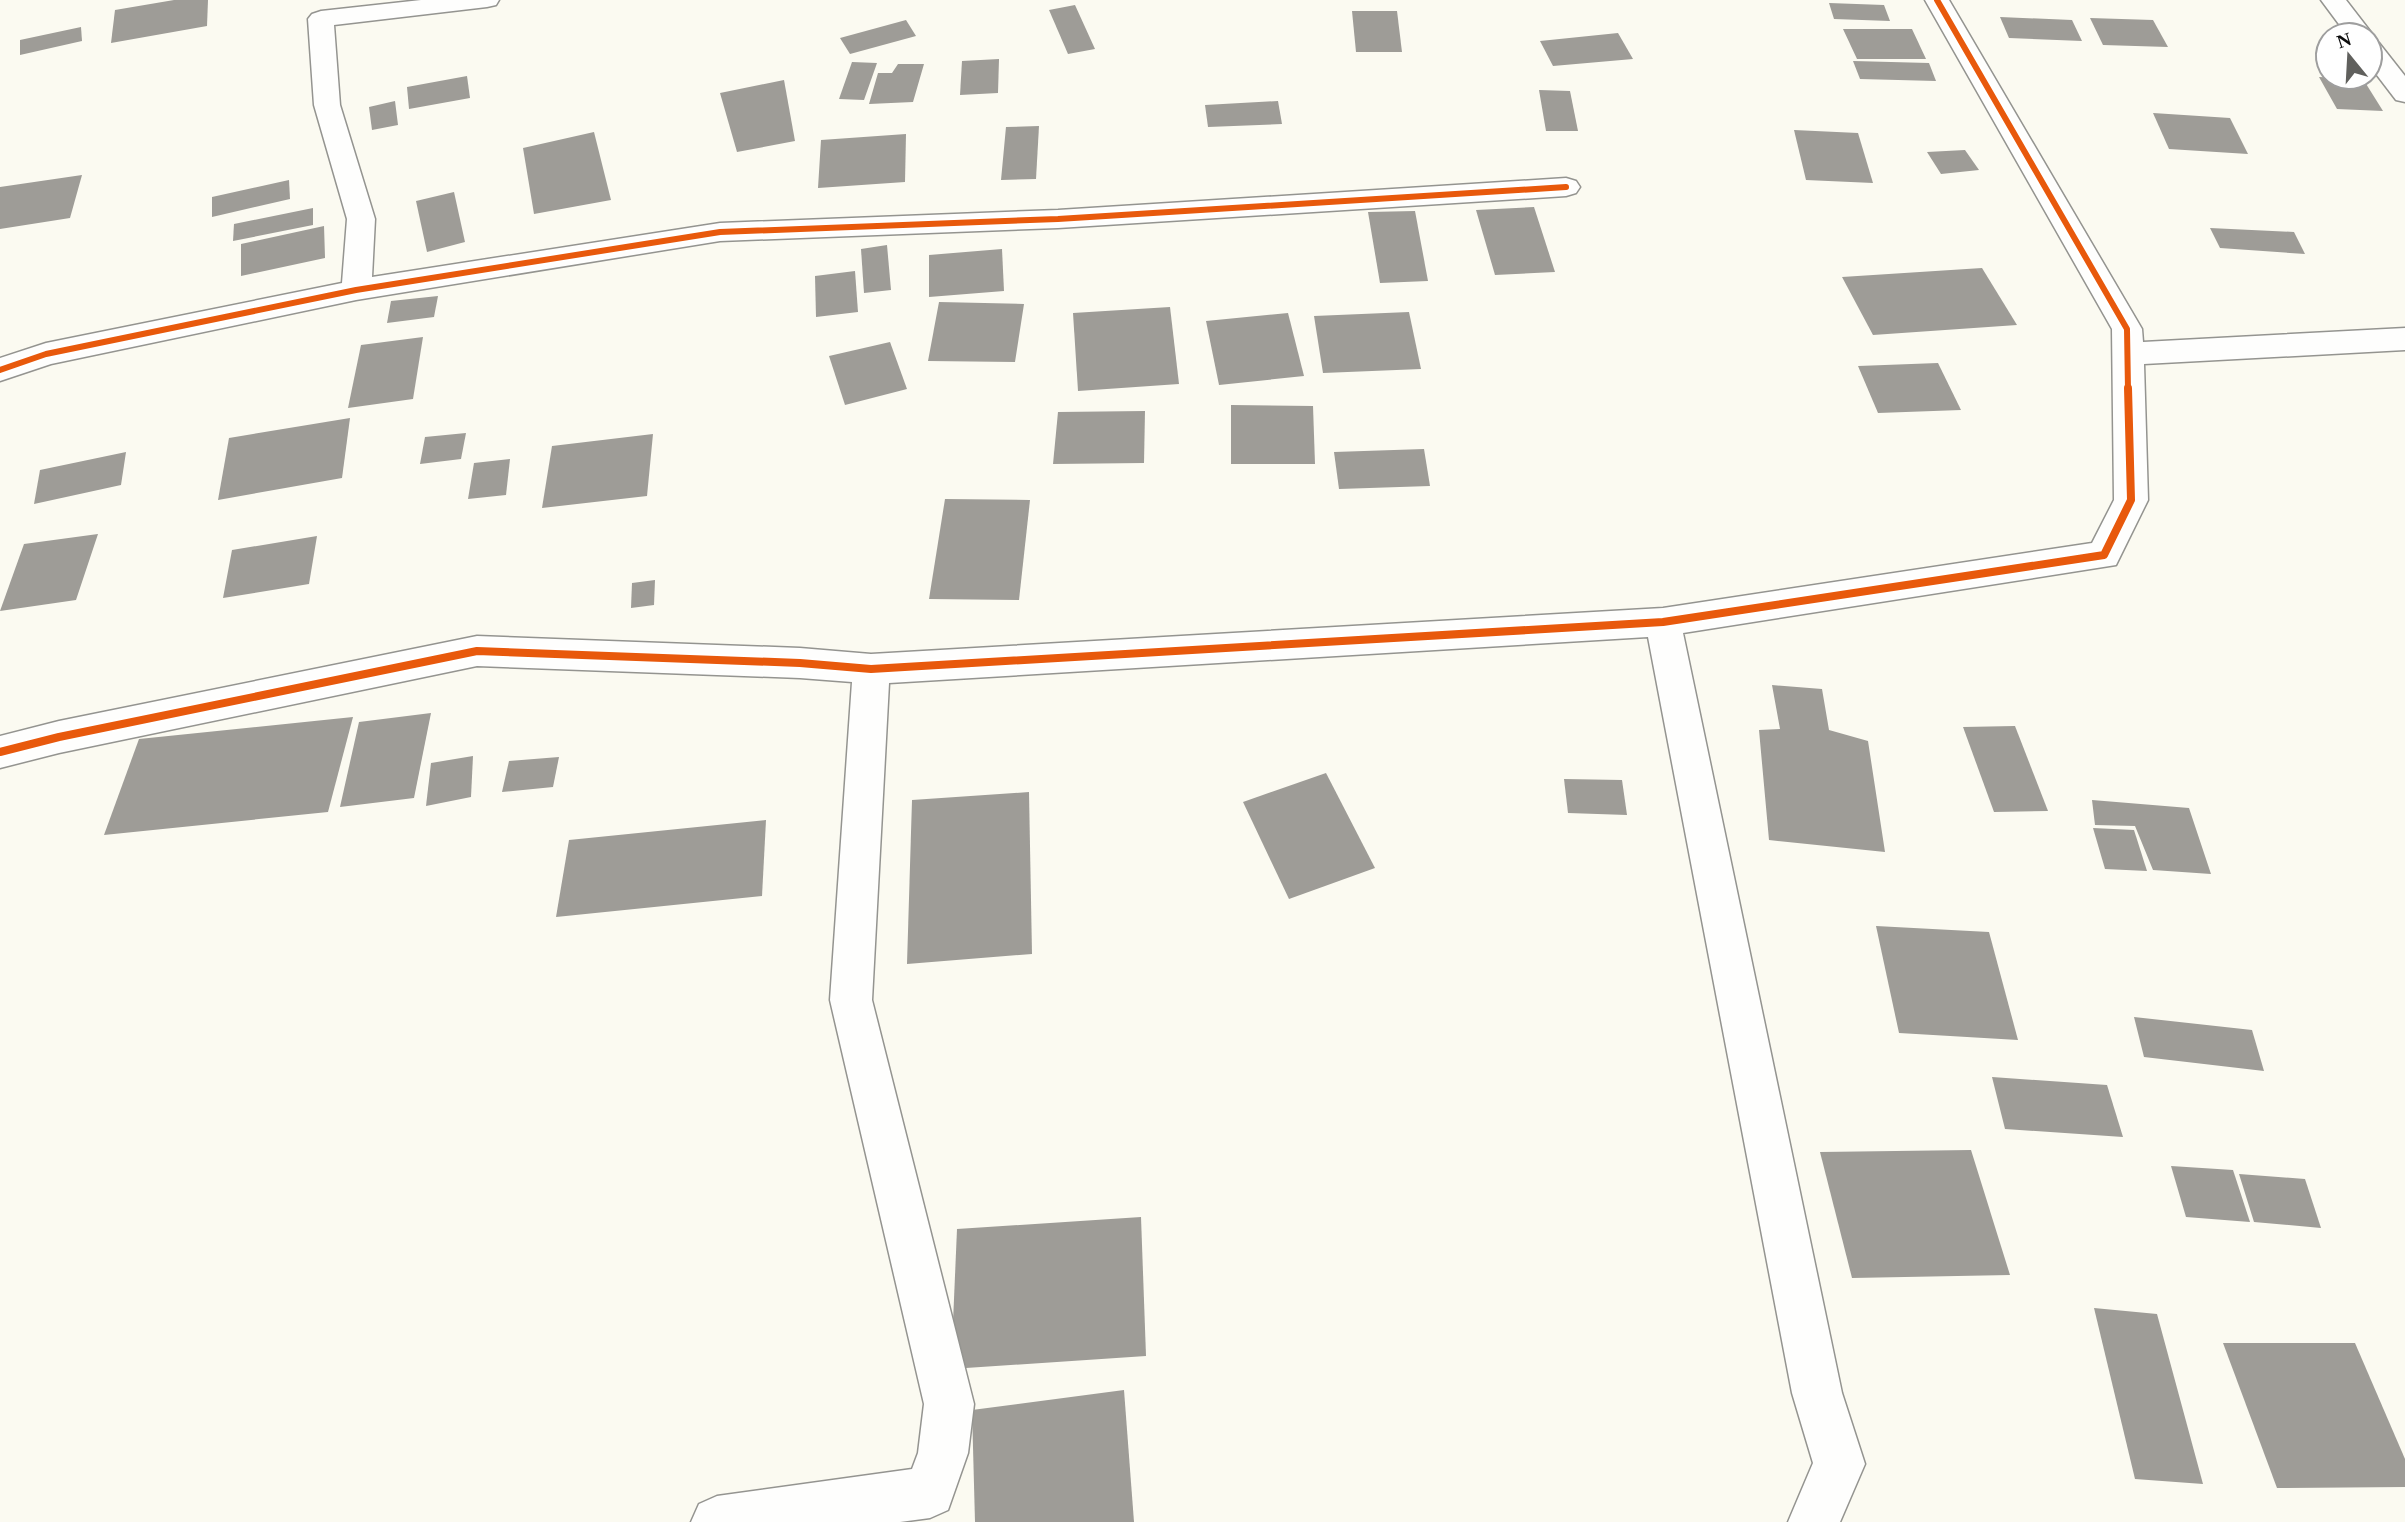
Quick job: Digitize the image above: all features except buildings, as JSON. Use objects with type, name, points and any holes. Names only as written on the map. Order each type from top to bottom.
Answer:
[{"type":"street","points":[[356,290],[362,219],[327,105],[328,10],[487,0]]},
{"type":"street","points":[[0,752],[60,737],[477,652],[800,663],[871,669],[1662,622],[2104,555],[2131,500],[2127,329],[1937,0]]},
{"type":"street","points":[[2333,0],[2349,21]]},
{"type":"street","points":[[2384,66],[2405,94]]},
{"type":"street","points":[[0,369],[46,354],[356,290],[720,232],[1058,219],[1566,187]]},
{"type":"street","points":[[2128,354],[2405,339]]},
{"type":"street","points":[[1662,622],[1816,1393],[1839,1464],[1814,1522]]},
{"type":"street","points":[[717,1522],[930,1492],[943,1453],[948,1404],[851,1000],[871,669]]},
{"type":"cycle path","points":[[0,752],[59,737],[477,651],[800,663],[871,669],[1663,622],[2104,555],[2131,500],[2127,329],[1937,0]]},
{"type":"cycle path","points":[[0,370],[46,354],[356,290],[720,232],[1058,219],[1566,187]]}]
